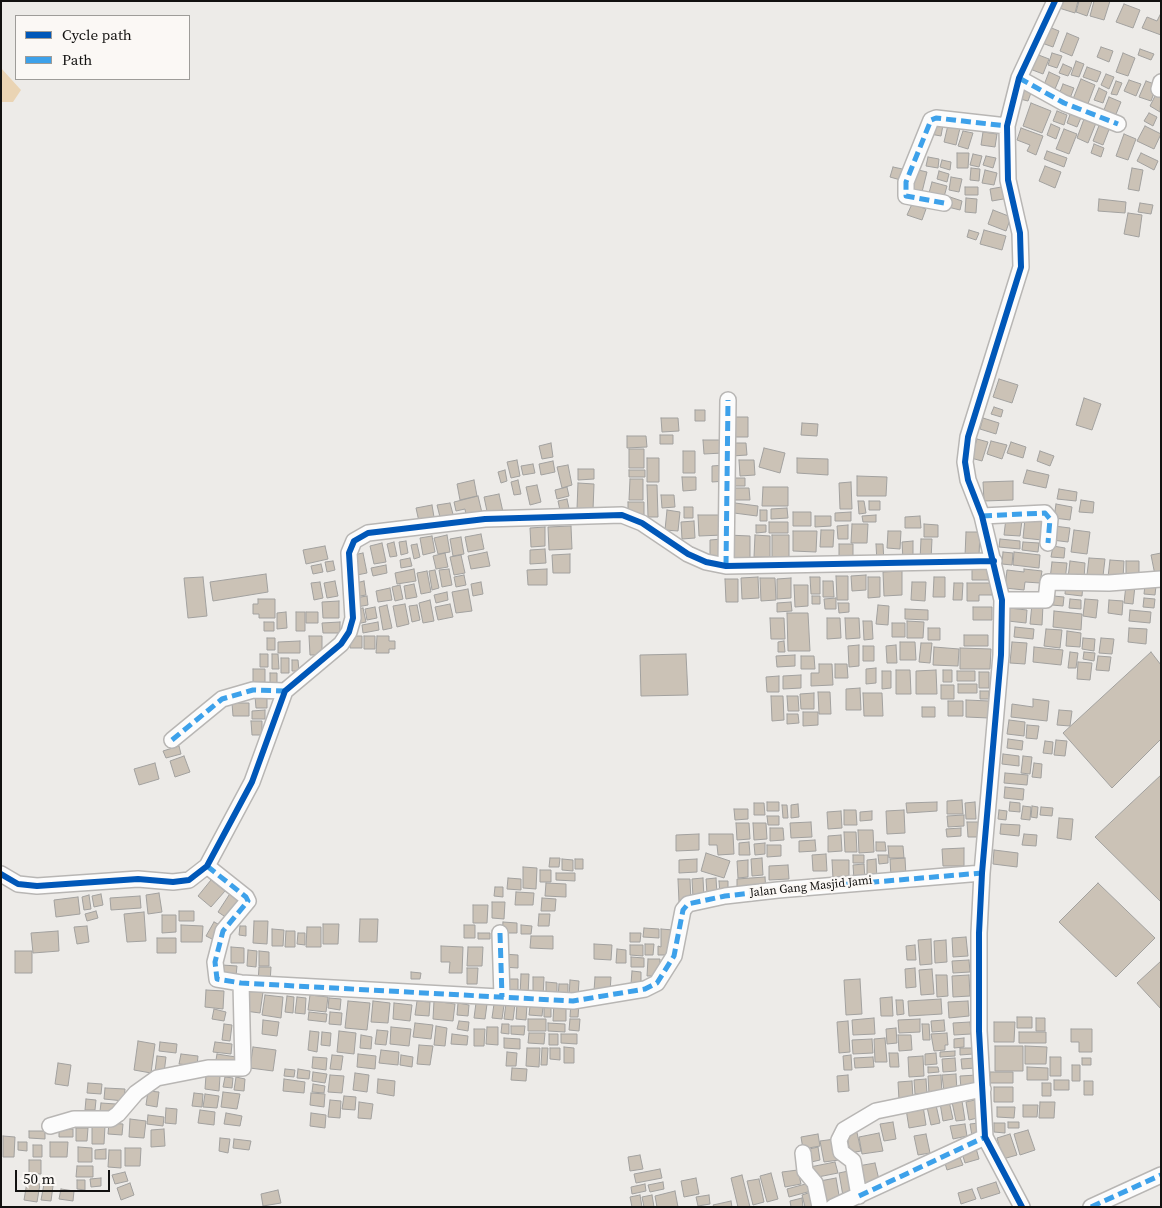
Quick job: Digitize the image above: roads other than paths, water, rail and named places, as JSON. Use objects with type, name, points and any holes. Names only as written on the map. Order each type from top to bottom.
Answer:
[{"type":"street","points":[[1022,1207],[985,1137],[978,1031],[982,873],[1001,655],[1002,600],[982,516],[968,480],[965,462],[968,437],[1022,267],[1020,234],[1008,180],[1007,126],[1019,78],[1054,1]]},
{"type":"street","points":[[1019,78],[1064,103],[1118,124]]},
{"type":"street","points":[[944,204],[906,196],[906,182],[931,120],[936,118],[1007,126]]},
{"type":"street","points":[[726,566],[728,400]]},
{"type":"street","points":[[982,516],[1045,513],[1050,519],[1048,543]]},
{"type":"street","points":[[1,874],[18,884],[37,886],[138,879],[173,882],[189,880],[208,866],[252,782],[285,691],[346,639],[353,618],[349,554],[354,541],[368,533],[485,519],[622,515],[642,523],[688,554],[706,562],[726,566],[994,562]]},
{"type":"street","points":[[1002,600],[1046,600],[1048,582],[1110,583],[1161,579]]},
{"type":"street","points":[[172,740],[222,699],[253,690],[285,691]]},
{"type":"street","points":[[208,866],[248,898],[248,904],[223,931],[215,962],[217,978],[241,983],[502,997],[500,934]]},
{"type":"street","name":"Jalan Gang Masjid Jami","points":[[502,997],[573,1001],[645,989],[657,983],[672,960],[683,910],[688,904],[705,900],[845,883],[982,873]]},
{"type":"street","points":[[50,1126],[74,1119],[111,1119],[118,1114],[136,1093],[157,1078],[208,1068],[243,1068],[241,983]]},
{"type":"street","points":[[859,1196],[853,1161],[841,1152],[839,1140],[844,1130],[876,1112],[983,1089]]},
{"type":"street","points":[[833,1207],[985,1137]]},
{"type":"street","points":[[803,1153],[805,1171],[815,1183],[820,1207]]},
{"type":"street","points":[[1091,1207],[1161,1176]]}]
